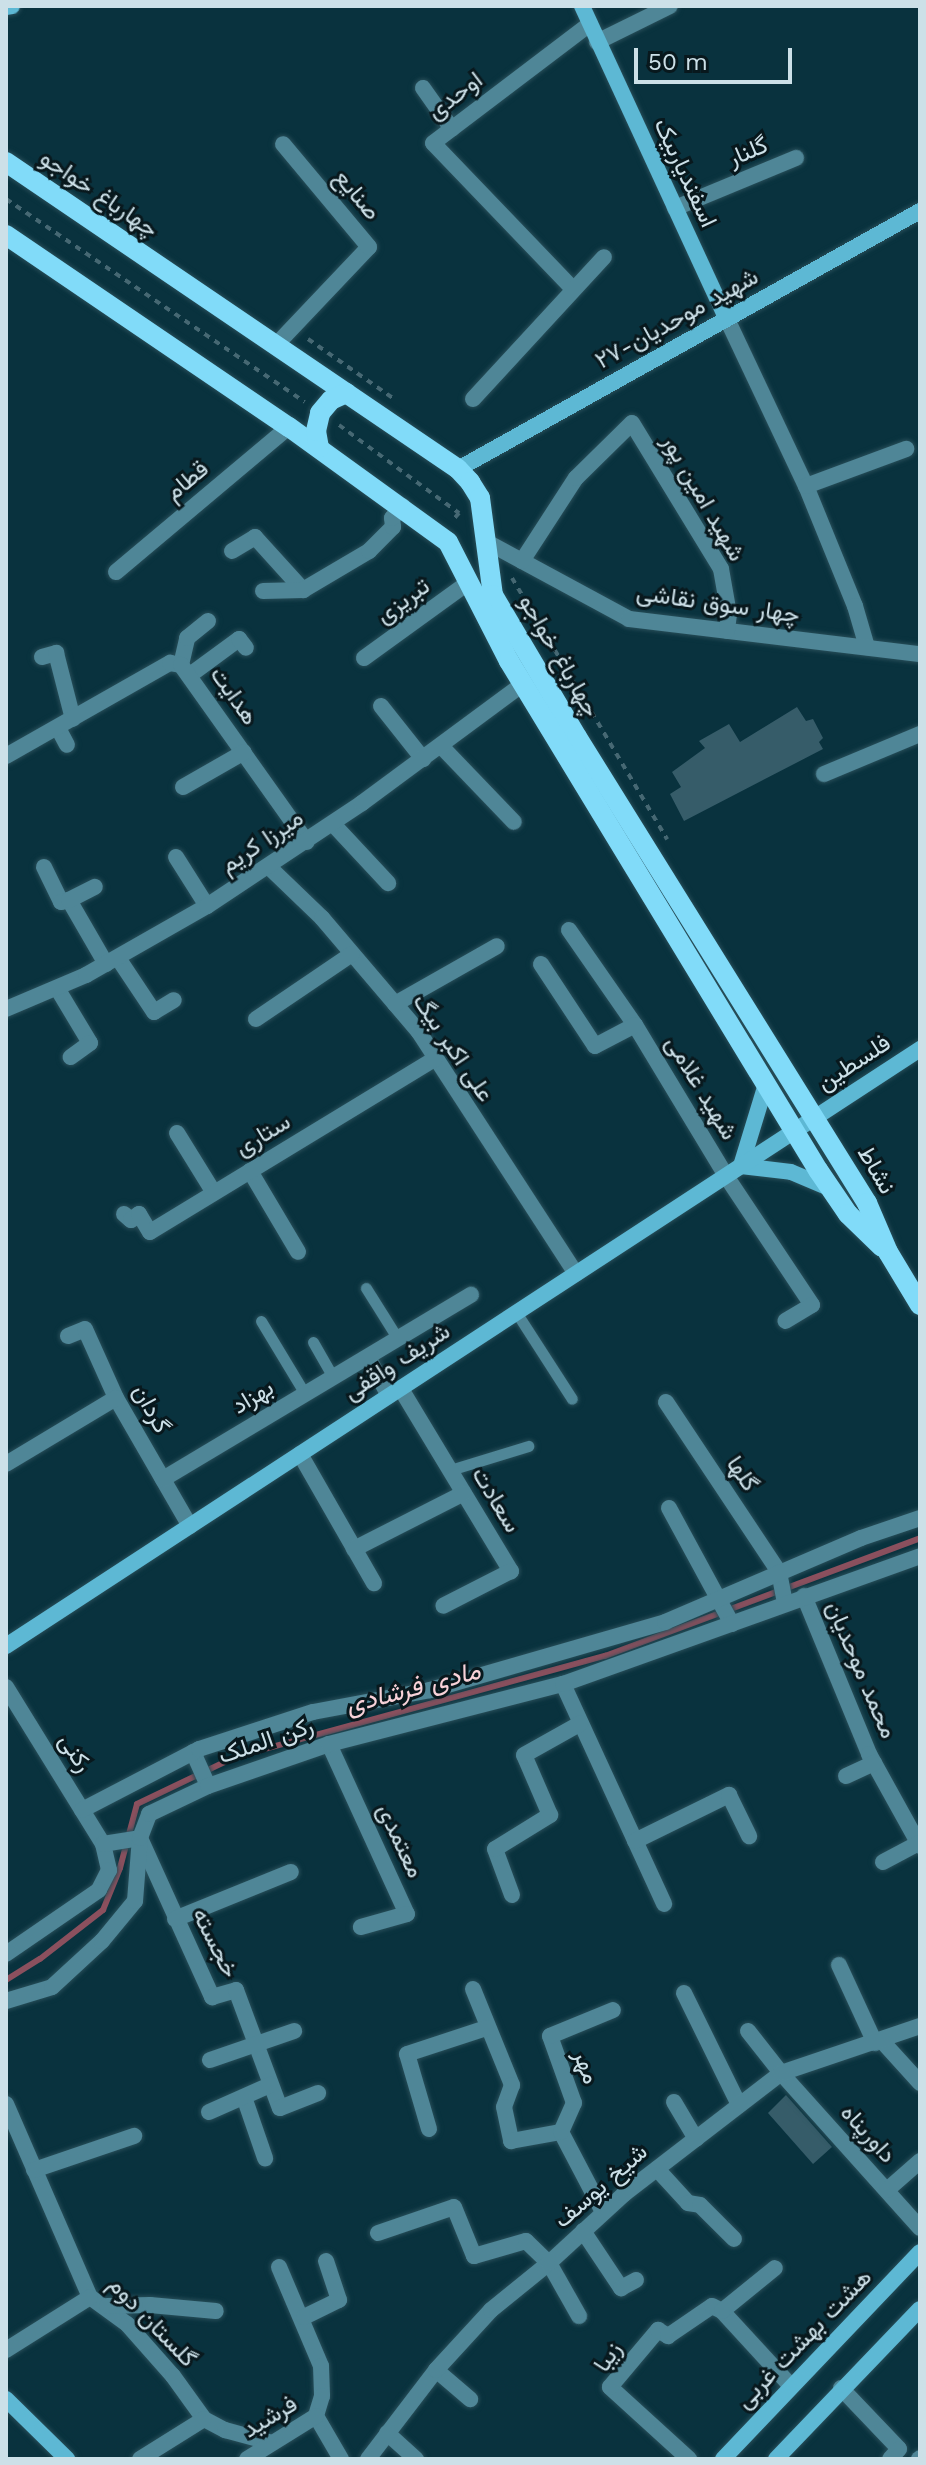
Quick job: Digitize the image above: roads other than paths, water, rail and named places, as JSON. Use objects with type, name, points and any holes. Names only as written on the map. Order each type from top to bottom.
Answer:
[{"type":"main road","name":"اسفندیاربیک","points":[[582,6],[726,317]]},
{"type":"main road","name":"چهارباغ خواجو","points":[[7,164],[458,469],[480,498],[493,595],[585,750],[814,1117]]},
{"type":"main road","name":"۲۷-شهید موحدیان","points":[[458,469],[920,211]]},
{"type":"main road","name":"چهارباغ خواجو","points":[[6,235],[403,506],[450,533],[469,582],[524,683],[795,1131]]},
{"type":"main road","points":[[319,448],[316,431],[320,413],[331,400],[346,393]]},
{"type":"main road","points":[[450,533],[470,542],[484,532]]},
{"type":"main road","name":"فلسطین","points":[[814,1117],[920,1047]]},
{"type":"main road","points":[[766,1084],[741,1166],[791,1172],[829,1188]]},
{"type":"main road","name":"شریف واقفی","points":[[6,1646],[814,1117]]},
{"type":"main road","name":"نشاط","points":[[814,1117],[867,1203],[888,1252],[920,1305]]},
{"type":"main road","name":"نشاط","points":[[795,1131],[848,1214],[888,1252]]},
{"type":"main road","name":"هشت بهشت غربی","points":[[723,2459],[920,2252]]},
{"type":"main road","points":[[776,2459],[841,2388],[916,2319]]},
{"type":"main road","points":[[6,2399],[67,2459]]},
{"type":"street","points":[[597,42],[670,6]]},
{"type":"street","name":"اوحدی","points":[[573,289],[433,143],[590,24]]},
{"type":"street","points":[[423,88],[452,129]]},
{"type":"street","name":"صنایع","points":[[276,345],[369,247],[283,144]]},
{"type":"street","name":"گلنار","points":[[675,208],[796,158]]},
{"type":"street","points":[[473,399],[604,257]]},
{"type":"street","points":[[726,317],[806,486],[855,606],[867,647]]},
{"type":"street","name":"شهید امین پور","points":[[522,561],[576,478],[632,423],[721,569],[729,614],[727,631]]},
{"type":"street","name":"قطام","points":[[116,572],[289,427]]},
{"type":"street","points":[[806,486],[906,449]]},
{"type":"street","points":[[263,591],[303,590],[393,527],[392,518],[403,506]]},
{"type":"street","name":"چهار سوق نقاشی","points":[[484,532],[522,561],[629,619],[920,654]]},
{"type":"street","points":[[232,551],[255,537],[303,590]]},
{"type":"street","name":"تبریزی","points":[[364,658],[469,582]]},
{"type":"street","points":[[186,670],[187,638],[208,621]]},
{"type":"street","points":[[186,670],[239,639],[246,648]]},
{"type":"street","points":[[42,657],[56,653],[67,745]]},
{"type":"street","name":"هدایت","points":[[6,756],[170,663],[186,670],[307,842]]},
{"type":"street","name":"میرزا کریم","points":[[6,1009],[112,961],[269,867],[333,824],[524,683]]},
{"type":"street","points":[[381,706],[423,759]]},
{"type":"street","points":[[824,774],[920,734]]},
{"type":"street","points":[[441,746],[514,822]]},
{"type":"street","points":[[183,787],[244,752]]},
{"type":"street","points":[[333,824],[388,883]]},
{"type":"street","points":[[176,857],[207,906]]},
{"type":"street","points":[[44,867],[61,902],[95,887]]},
{"type":"street","name":"علی اکبر بیگ","points":[[269,867],[322,918],[395,1004],[435,1059],[576,1274]]},
{"type":"street","points":[[69,900],[112,961],[154,1012],[174,1000]]},
{"type":"street","name":"شهید غلامی","points":[[569,930],[635,1025],[726,1176],[812,1305],[785,1321]]},
{"type":"street","points":[[395,1004],[497,946]]},
{"type":"street","points":[[256,1019],[352,954]]},
{"type":"street","name":"شهید غلامی","points":[[541,964],[595,1046],[635,1025]]},
{"type":"street","points":[[57,988],[90,1043],[71,1057]]},
{"type":"street","name":"ستاری","points":[[124,1214],[131,1220],[139,1214],[150,1232],[435,1059]]},
{"type":"street","points":[[177,1133],[214,1193]]},
{"type":"street","points":[[250,1171],[298,1252]]},
{"type":"street","name":"بهزاد","points":[[163,1479],[471,1295]]},
{"type":"street","name":"گردان","points":[[68,1336],[85,1329],[116,1398],[190,1526]]},
{"type":"street","points":[[368,1357],[395,1392]]},
{"type":"street","name":"سعادت","points":[[395,1392],[450,1470],[511,1571],[443,1606]]},
{"type":"street","points":[[6,1464],[116,1398]]},
{"type":"street","name":"گلها","points":[[666,1402],[779,1572]]},
{"type":"street","points":[[300,1454],[374,1583]]},
{"type":"street","points":[[354,1549],[464,1493]]},
{"type":"street","points":[[669,1508],[732,1624]]},
{"type":"street","name":"رکن الملک","points":[[82,1810],[193,1752],[313,1712],[430,1690],[633,1632],[920,1518]]},
{"type":"street","name":"رکن الملک","points":[[140,1838],[149,1814],[208,1786],[329,1744],[563,1684],[920,1556]]},
{"type":"street","points":[[779,1572],[785,1603]]},
{"type":"street","name":"محمد موحدیان","points":[[804,1596],[874,1763],[919,1845]]},
{"type":"street","points":[[633,1632],[639,1659]]},
{"type":"street","points":[[563,1684],[664,1904]]},
{"type":"street","name":"رکنی","points":[[6,1687],[103,1844]]},
{"type":"street","points":[[512,1895],[495,1849],[550,1815],[524,1755],[581,1723]]},
{"type":"street","name":"معتمدی","points":[[329,1744],[407,1914],[361,1927]]},
{"type":"street","points":[[193,1752],[208,1786]]},
{"type":"street","points":[[846,1776],[874,1763]]},
{"type":"street","points":[[635,1841],[729,1795],[749,1836]]},
{"type":"street","points":[[6,1954],[99,1890],[109,1870],[103,1844],[140,1838],[135,1901],[102,1941],[52,1987],[6,2001]]},
{"type":"street","name":"خجسته","points":[[140,1838],[212,1997],[236,1990],[270,2085]]},
{"type":"street","points":[[883,1862],[919,1845]]},
{"type":"street","points":[[175,1919],[291,1872]]},
{"type":"street","points":[[839,1965],[878,2042],[920,2083]]},
{"type":"street","points":[[473,1989],[486,2028],[499,2048],[512,2085],[504,2107],[511,2141],[561,2132],[603,2212]]},
{"type":"street","points":[[684,1993],[739,2105]]},
{"type":"street","name":"مهر","points":[[561,2132],[574,2103],[550,2036],[613,2010]]},
{"type":"street","name":"شیخ یوسف","points":[[368,2459],[436,2370],[491,2310],[657,2169],[781,2073],[920,2026]]},
{"type":"street","points":[[429,2129],[407,2054],[486,2028]]},
{"type":"street","points":[[210,2060],[294,2031]]},
{"type":"street","name":"داورپناه","points":[[748,2031],[781,2073],[920,2228]]},
{"type":"street","points":[[209,2112],[270,2085],[280,2108],[318,2093]]},
{"type":"street","points":[[244,2097],[265,2158]]},
{"type":"street","points":[[674,2102],[696,2139]]},
{"type":"street","name":"گلستان دوم","points":[[6,2104],[90,2297],[107,2306],[173,2376],[204,2419]]},
{"type":"street","points":[[34,2170],[134,2136]]},
{"type":"street","points":[[887,2190],[920,2161]]},
{"type":"street","points":[[657,2169],[688,2203],[700,2205],[734,2239]]},
{"type":"street","points":[[378,2233],[454,2207],[474,2256],[526,2241],[549,2263],[579,2316]]},
{"type":"street","points":[[583,2231],[621,2288],[636,2280]]},
{"type":"street","points":[[304,2317],[339,2300],[326,2261]]},
{"type":"street","points":[[279,2267],[296,2311],[304,2317],[321,2366],[322,2396],[316,2416]]},
{"type":"street","name":"زیبا","points":[[689,2459],[610,2387],[658,2330],[668,2336],[712,2306],[722,2311],[775,2268]]},
{"type":"street","points":[[6,2350],[90,2297]]},
{"type":"street","points":[[107,2306],[150,2305],[216,2311]]},
{"type":"street","points":[[722,2311],[791,2386]]},
{"type":"street","points":[[436,2370],[470,2399]]},
{"type":"street","points":[[841,2388],[900,2456]]},
{"type":"street","name":"فرشید","points":[[247,2459],[269,2442],[316,2416],[341,2459]]},
{"type":"street","points":[[140,2459],[204,2419],[225,2430],[269,2442]]},
{"type":"street","points":[[387,2433],[416,2459]]},
{"type":"lane","points":[[366,1288],[398,1339]]},
{"type":"lane","points":[[516,1312],[572,1399]]},
{"type":"lane","points":[[261,1321],[305,1394]]},
{"type":"lane","points":[[313,1342],[333,1377]]},
{"type":"lane","points":[[450,1470],[528,1446]]},
{"type":"waterway","name":"مادی فرشادی","points":[[6,1980],[40,1959],[103,1910],[120,1868],[137,1804],[235,1757],[605,1656],[920,1538]]}]
